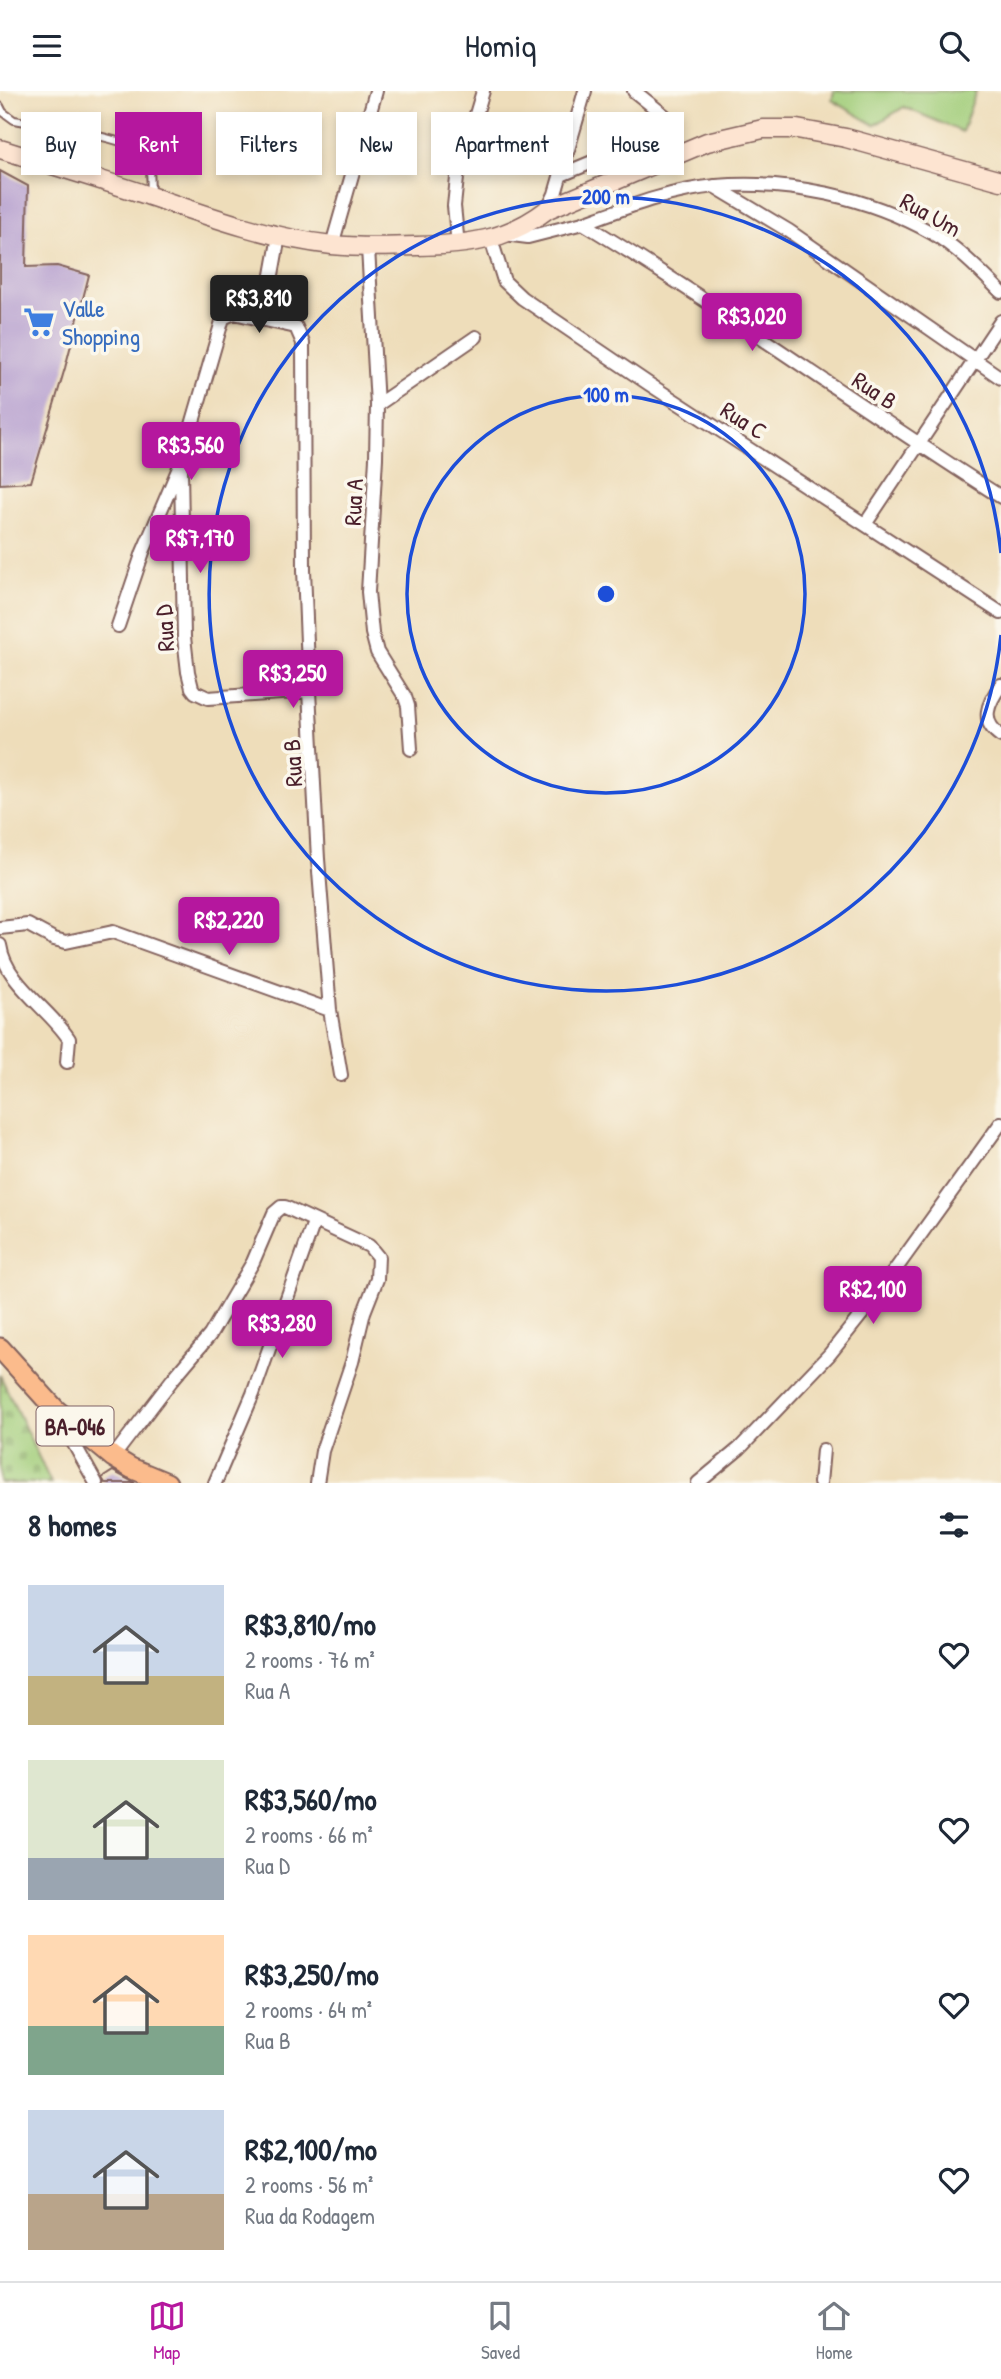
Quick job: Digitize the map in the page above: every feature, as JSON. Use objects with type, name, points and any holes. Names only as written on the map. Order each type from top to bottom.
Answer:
[{"type":"main road","points":[[0,149],[151,196],[219,221],[279,236],[368,248],[458,244],[497,237],[535,219],[548,209],[707,142],[763,129],[797,129],[846,138],[1001,181]]},
{"type":"main road","name":"BA-046","points":[[0,1348],[55,1409],[113,1457],[131,1468],[167,1483]]},
{"type":"street","points":[[332,245],[376,91]]},
{"type":"street","points":[[458,244],[454,206],[457,179],[483,91]]},
{"type":"street","points":[[573,133],[585,91]]},
{"type":"street","points":[[573,170],[638,143],[666,124],[665,116],[634,91]]},
{"type":"street","points":[[548,209],[561,175]]},
{"type":"street","points":[[714,186],[789,231],[1001,378]]},
{"type":"street","name":"Rua Um","points":[[583,223],[647,202],[714,186],[790,187],[837,196],[893,214],[934,234],[1001,292]]},
{"type":"street","points":[[497,237],[536,235],[583,223]]},
{"type":"street","name":"Rua B","points":[[583,223],[640,257],[1001,497]]},
{"type":"street","points":[[118,626],[143,552],[181,463],[221,321],[225,315],[233,313],[264,319],[279,236]]},
{"type":"street","name":"Rua C","points":[[497,237],[504,281],[511,289],[649,384],[1001,613]]},
{"type":"street","name":"Rua A","points":[[368,248],[377,405],[369,605],[376,652],[405,697],[411,749]]},
{"type":"street","name":"Rua B","points":[[264,319],[292,325],[299,331],[303,344],[304,570],[309,691],[330,1010],[341,1075]]},
{"type":"street","points":[[866,523],[1001,321]]},
{"type":"street","points":[[377,405],[476,337]]},
{"type":"street","name":"Rua D","points":[[181,463],[184,637],[188,678],[195,692],[208,698],[309,691]]},
{"type":"street","points":[[1001,685],[991,699],[986,714],[989,723],[1001,736]]},
{"type":"street","points":[[0,928],[29,925],[54,939],[66,942],[113,932],[330,1010]]},
{"type":"street","points":[[1,953],[34,1001],[65,1033],[70,1047],[67,1062]]},
{"type":"street","points":[[698,1483],[748,1440],[828,1355],[877,1295],[1001,1123]]},
{"type":"street","points":[[113,1457],[210,1335],[253,1262],[274,1213],[281,1207],[369,1246],[378,1257],[379,1264],[352,1362],[322,1451],[317,1483]]},
{"type":"street","points":[[215,1483],[253,1394],[314,1222]]},
{"type":"street","points":[[55,1409],[96,1483]]},
{"type":"street","points":[[820,1483],[823,1450]]},
{"type":"lane","points":[[0,106],[3,112],[14,120],[140,149],[148,160],[151,196]]},
{"type":"green space","points":[[834,91],[976,91],[962,132],[904,107],[875,125],[832,100]]},
{"type":"green space","points":[[0,1375],[51,1483],[0,1483]]},
{"type":"building","name":"Valle Shopping","points":[[0,171],[28,186],[26,267],[57,266],[89,275],[31,482],[0,484]]},
{"type":"building","points":[[113,1471],[135,1483],[105,1483],[102,1478]]},
{"type":"place","name":"Valle Shopping","points":[[39,322]]}]
